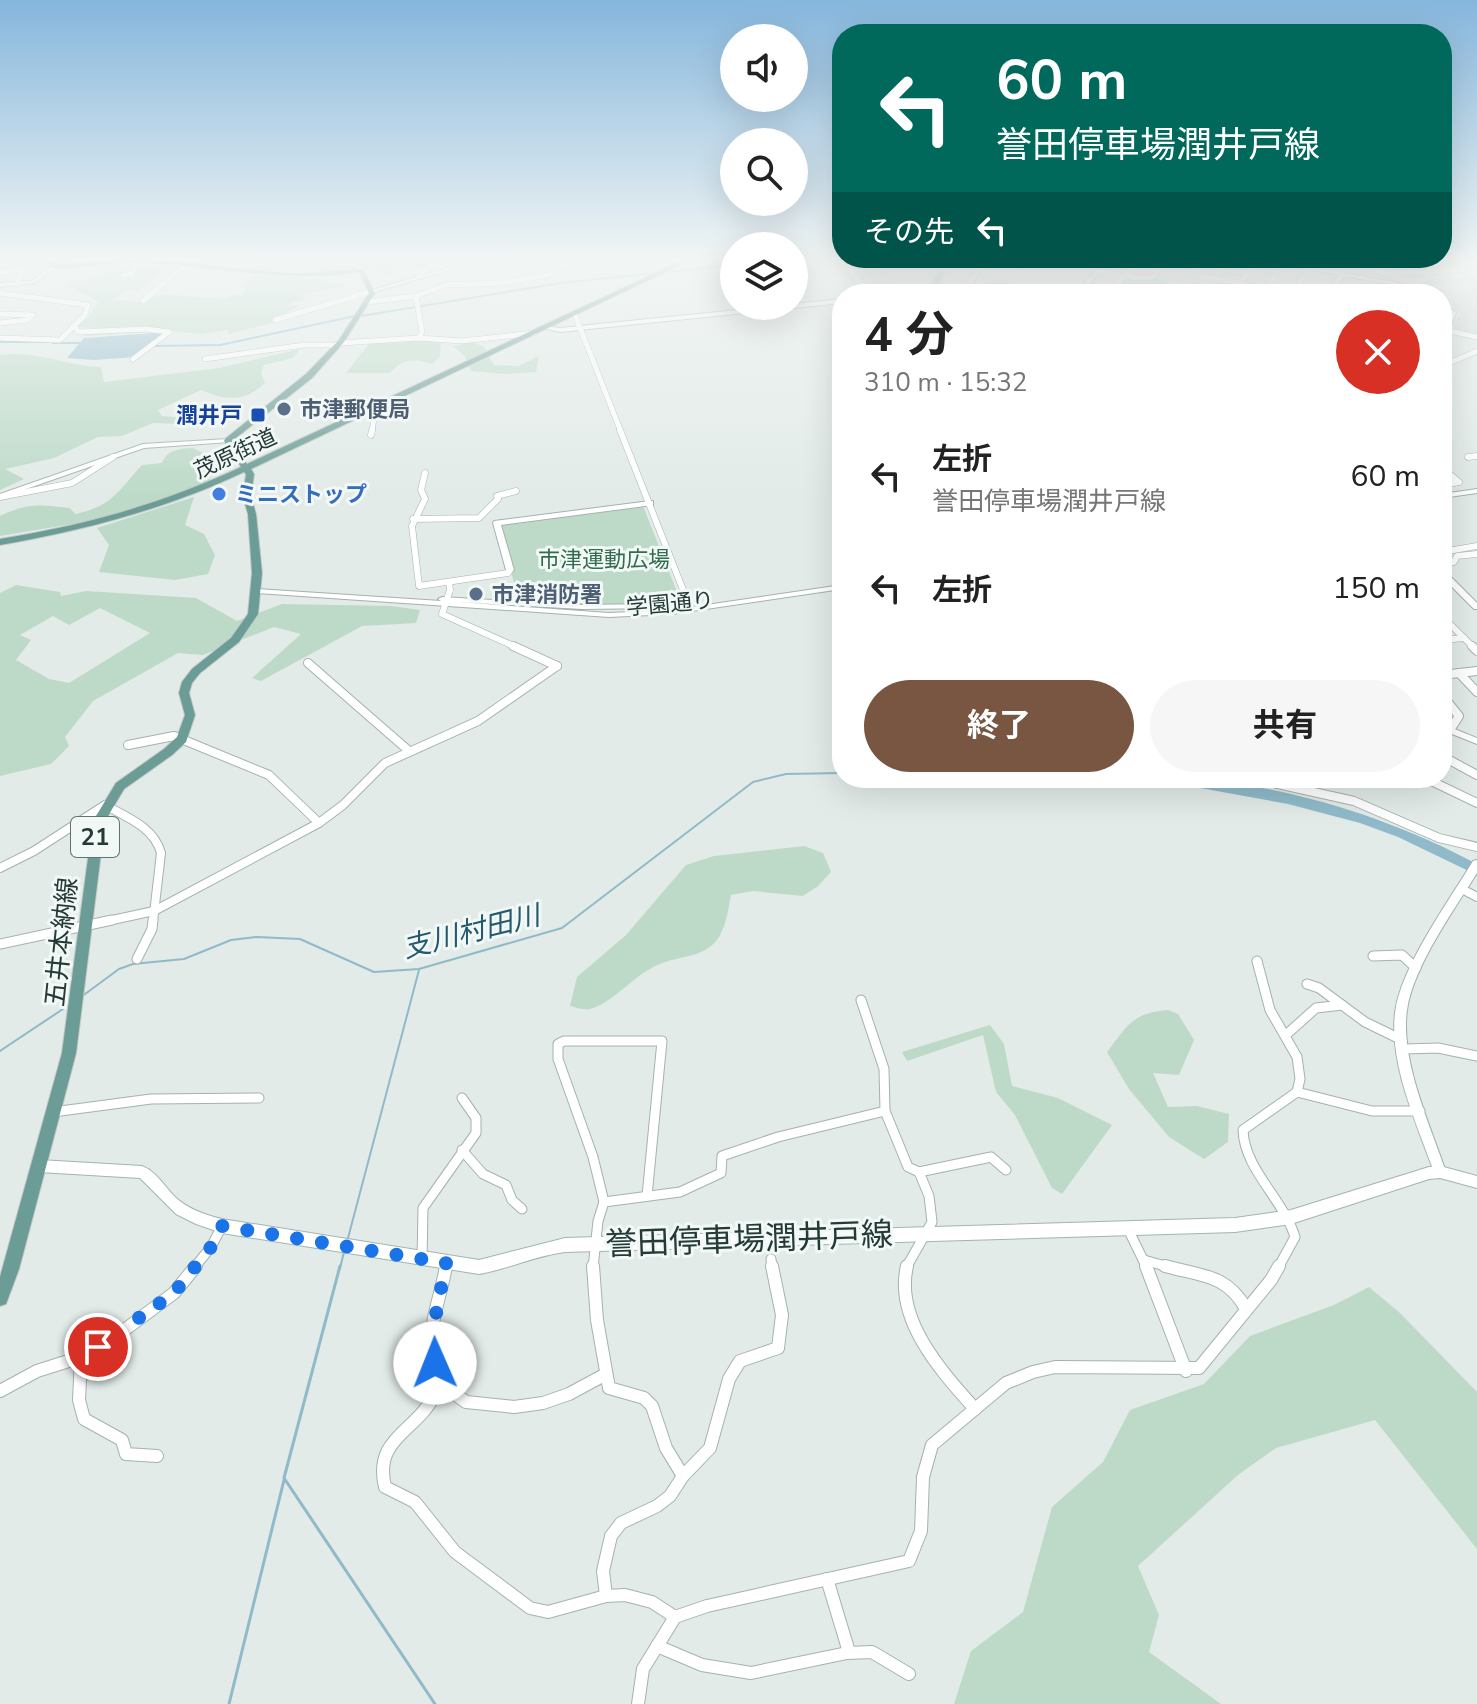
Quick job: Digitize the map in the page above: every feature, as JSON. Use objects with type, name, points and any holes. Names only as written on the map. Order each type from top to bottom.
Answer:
[{"type":"main road","points":[[182,739],[190,715],[184,693],[187,682],[243,632],[253,614],[257,591],[252,514],[247,497],[250,474],[228,441],[298,386],[343,339]]},
{"type":"main road","name":"茂原街道","points":[[0,542],[72,530],[132,514],[199,490],[524,339]]},
{"type":"main road","name":"五井本納線","points":[[0,1298],[39,1166],[73,1028],[96,830],[105,805],[129,778],[182,739]]},
{"type":"main road","name":"誉田停車場潤井戸線","points":[[39,1166],[142,1172],[156,1181],[172,1204],[202,1221],[222,1226],[479,1267],[501,1264],[551,1246],[1235,1225],[1291,1217],[1408,1177],[1440,1172],[1477,1182]]},
{"type":"street","points":[[16,339],[61,339]]},
{"type":"street","points":[[133,359],[160,339]]},
{"type":"street","points":[[205,359],[304,345],[412,339]]},
{"type":"street","points":[[426,339],[462,341],[485,339]]},
{"type":"street","points":[[584,339],[689,607]]},
{"type":"street","points":[[1452,362],[1477,351]]},
{"type":"street","points":[[371,435],[374,418]]},
{"type":"street","points":[[0,496],[152,444],[228,441]]},
{"type":"street","points":[[1468,457],[1477,456]]},
{"type":"street","points":[[425,473],[421,490],[425,499],[413,519],[419,586],[508,573],[510,570],[497,523],[650,503]]},
{"type":"street","points":[[1452,493],[1477,489]]},
{"type":"street","points":[[413,519],[479,518],[498,497],[516,491]]},
{"type":"street","points":[[1452,550],[1477,546]]},
{"type":"street","points":[[1452,560],[1477,554]]},
{"type":"street","points":[[0,944],[154,911],[319,823],[343,805],[385,763],[478,721],[557,666],[442,614],[449,582]]},
{"type":"street","name":"学園通り","points":[[689,607],[832,582]]},
{"type":"street","points":[[1452,583],[1477,607]]},
{"type":"street","points":[[257,591],[609,615],[832,588]]},
{"type":"street","points":[[1452,626],[1477,651]]},
{"type":"street","points":[[1452,639],[1464,638]]},
{"type":"street","points":[[308,663],[409,751]]},
{"type":"street","points":[[1452,674],[1477,671]]},
{"type":"street","points":[[1459,673],[1477,692]]},
{"type":"street","points":[[1452,707],[1459,716],[1452,722]]},
{"type":"street","points":[[1452,731],[1477,741]]},
{"type":"street","points":[[128,745],[174,736],[182,739],[269,775],[319,823]]},
{"type":"street","points":[[1452,761],[1477,775]]},
{"type":"street","points":[[1299,788],[1338,796],[1408,821],[1461,848],[1477,847]]},
{"type":"street","points":[[1446,788],[1477,803]]},
{"type":"street","points":[[0,868],[34,851],[105,805],[151,834],[160,843],[154,911],[149,939],[137,959]]},
{"type":"street","points":[[1440,1172],[1403,1045],[1401,1011],[1407,986],[1416,968],[1477,864]]},
{"type":"street","points":[[1462,889],[1477,897]]},
{"type":"street","points":[[1373,956],[1402,955],[1416,968]]},
{"type":"street","points":[[1257,961],[1267,982],[1273,1016],[1287,1034],[1299,1065],[1297,1092]]},
{"type":"street","points":[[1307,984],[1403,1045],[1477,1056]]},
{"type":"street","points":[[861,1000],[884,1069],[885,1111],[908,1167],[919,1172],[991,1157],[1006,1170]]},
{"type":"street","points":[[1287,1034],[1316,1008],[1342,1005]]},
{"type":"street","points":[[647,1196],[662,1041],[564,1041],[558,1044],[558,1059],[593,1157],[604,1202],[594,1244],[597,1314],[609,1388],[644,1398],[652,1406],[666,1448],[683,1476]]},
{"type":"street","points":[[1297,1092],[1364,1113],[1393,1115],[1420,1111]]},
{"type":"street","points":[[638,1704],[643,1669],[675,1617],[707,1606],[909,1561],[922,1539],[925,1460],[930,1445],[1014,1378],[1049,1368],[1186,1371],[1199,1368],[1281,1267],[1295,1237],[1291,1217],[1260,1178],[1243,1130],[1297,1092]]},
{"type":"street","points":[[53,1112],[151,1099],[259,1098]]},
{"type":"street","points":[[422,1259],[423,1208],[478,1125],[475,1114],[462,1098]]},
{"type":"street","points":[[604,1202],[680,1192],[721,1173],[722,1156],[778,1137],[885,1111]]},
{"type":"street","points":[[462,1150],[483,1174],[506,1185],[512,1200],[522,1209]]},
{"type":"street","points":[[919,1172],[927,1187],[931,1212],[929,1234],[909,1259],[905,1273],[909,1305],[928,1352],[975,1409]]},
{"type":"street","points":[[0,1391],[37,1371],[81,1357],[115,1337],[174,1293],[211,1247],[222,1226]]},
{"type":"street","points":[[1128,1229],[1144,1260],[1186,1371]]},
{"type":"street","points":[[606,1596],[603,1571],[614,1530],[670,1496],[683,1476],[710,1448],[729,1379],[740,1361],[775,1351],[782,1339],[783,1312],[774,1284],[771,1259]]},
{"type":"street","points":[[1144,1260],[1226,1283],[1236,1291],[1246,1309]]},
{"type":"street","points":[[446,1263],[432,1338],[439,1383],[433,1399],[397,1434],[382,1459],[381,1476],[385,1487],[415,1502],[455,1552],[530,1608],[548,1612],[606,1596],[625,1595],[643,1599],[675,1617]]},
{"type":"street","points":[[81,1357],[79,1400],[84,1419],[122,1440],[126,1454],[157,1456]]},
{"type":"street","points":[[439,1383],[466,1402],[514,1407],[543,1403],[569,1394],[606,1374]]},
{"type":"street","points":[[827,1579],[849,1652]]},
{"type":"street","points":[[657,1646],[689,1663],[750,1673],[780,1670],[862,1650],[878,1654],[909,1674]]},
{"type":"green space","points":[[404,339],[441,341],[440,356],[432,364],[414,360],[404,362],[390,373],[346,373],[369,344]]},
{"type":"green space","points":[[473,342],[484,347],[494,365],[519,366],[539,356],[536,372],[505,374],[471,371],[465,356],[453,346]]},
{"type":"green space","points":[[300,349],[293,358],[264,365],[261,373],[265,383],[250,394],[227,398],[201,390],[158,410],[162,416],[210,420],[205,425],[153,423],[122,436],[98,437],[54,458],[5,469],[24,479],[0,490],[0,355],[39,356],[101,367],[104,382],[219,368]]},
{"type":"green space","points":[[193,448],[219,461],[207,484],[102,519],[0,536],[0,516],[19,508],[35,506],[70,508],[75,514],[88,511],[107,502],[142,465],[162,463],[171,452]]},
{"type":"green space","points":[[194,497],[185,525],[204,534],[215,555],[208,574],[175,580],[99,572],[109,545],[97,528]]},
{"type":"green space","name":"市津運動広場","points":[[643,506],[681,602],[599,605],[519,601],[499,527]]},
{"type":"green space","points":[[16,585],[60,592],[61,596],[86,591],[196,598],[237,621],[282,604],[391,606],[420,610],[416,623],[362,626],[261,681],[252,678],[301,634],[274,627],[203,655],[178,653],[93,701],[65,737],[69,746],[51,764],[0,776],[0,593]],"holes":[[[100,608],[150,633],[69,683],[49,679],[16,660],[31,640],[20,635],[53,616],[69,625]]]},
{"type":"green space","points":[[804,846],[823,853],[831,872],[818,886],[803,896],[753,891],[731,895],[722,931],[710,947],[651,968],[593,1008],[570,1006],[577,977],[626,935],[686,865],[714,856]]},
{"type":"green space","points":[[1168,1010],[1178,1014],[1194,1040],[1179,1075],[1153,1073],[1168,1107],[1197,1106],[1229,1114],[1228,1142],[1204,1159],[1169,1137],[1129,1089],[1107,1052],[1138,1017]]},
{"type":"green space","points":[[990,1025],[1004,1044],[1012,1086],[1058,1098],[1112,1125],[1062,1194],[1052,1188],[1015,1115],[996,1092],[983,1035],[907,1061],[902,1052]]},
{"type":"green space","points":[[1369,1287],[1400,1313],[1477,1392],[1477,1549],[1375,1420],[1276,1448],[1238,1475],[1138,1566],[1159,1615],[1149,1652],[1221,1704],[954,1704],[971,1651],[1023,1612],[1052,1507],[1103,1462],[1130,1410],[1204,1384],[1250,1336],[1334,1305]]},
{"type":"water","points":[[84,339],[160,339],[136,357],[67,358]]},
{"type":"waterway","points":[[153,346],[220,345],[250,339]]},
{"type":"waterway","points":[[0,342],[47,342]]},
{"type":"waterway","points":[[53,343],[79,343]]},
{"type":"waterway","name":"支川村田川","points":[[81,997],[119,969],[133,964],[184,959],[231,940],[257,937],[300,939],[374,972],[419,969],[562,928],[753,782],[786,774],[832,773]]},
{"type":"waterway","points":[[1230,788],[1288,799],[1365,820],[1440,850],[1477,870]]},
{"type":"waterway","points":[[348,1238],[419,970]]},
{"type":"waterway","name":"支川村田川","points":[[0,1051],[69,1005]]},
{"type":"waterway","points":[[340,1268],[344,1252]]},
{"type":"waterway","points":[[340,1266],[284,1478],[435,1704]]},
{"type":"waterway","points":[[229,1704],[284,1480]]},
{"type":"place","name":"市津郵便局","points":[[284,409]]},
{"type":"place","name":"潤井戸","points":[[258,415]]},
{"type":"place","name":"ミニストップ","points":[[219,494]]},
{"type":"place","name":"市津消防署","points":[[476,594]]},
{"type":"route","points":[[98,1347],[174,1293],[193,1273],[222,1226],[446,1263],[433,1329],[435,1363]]}]
